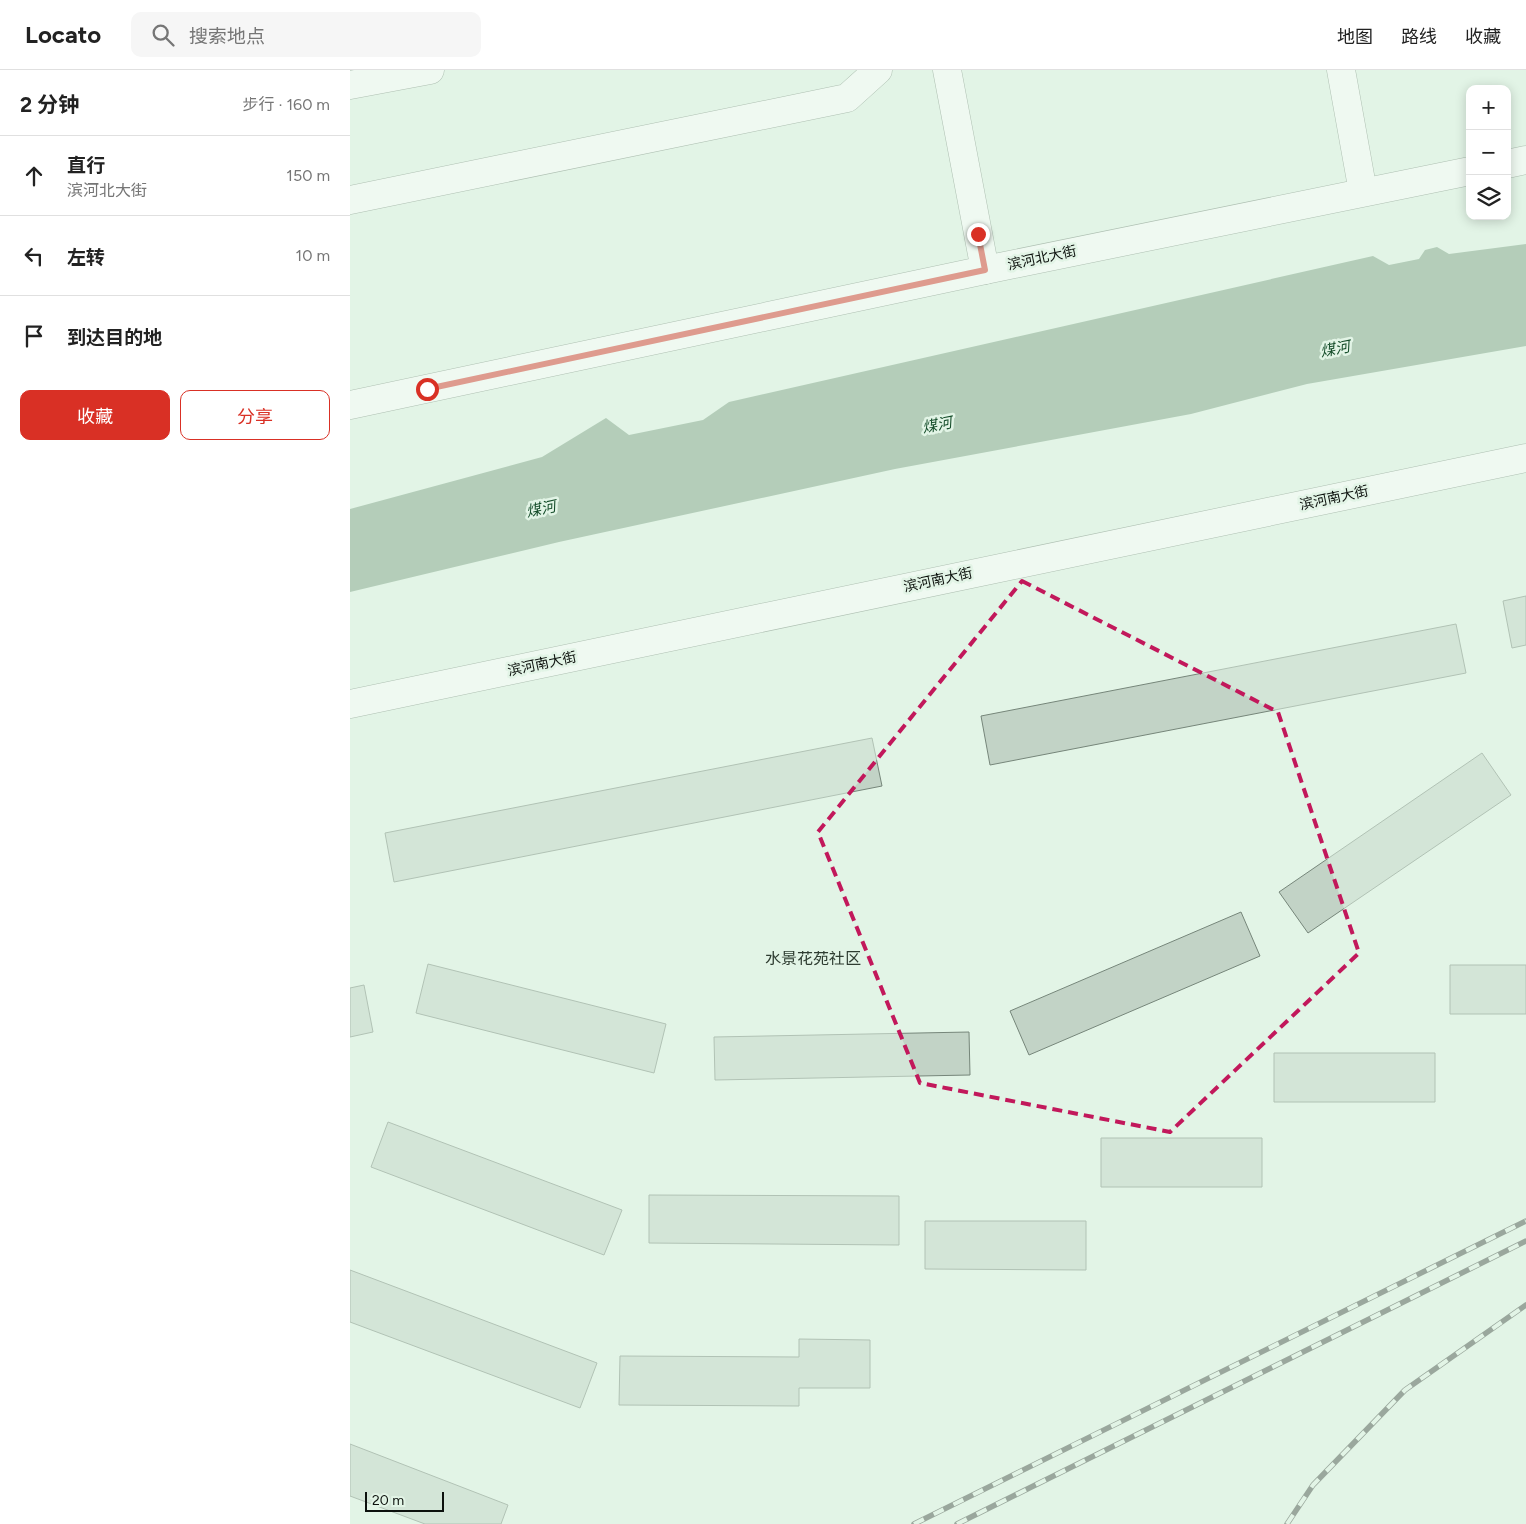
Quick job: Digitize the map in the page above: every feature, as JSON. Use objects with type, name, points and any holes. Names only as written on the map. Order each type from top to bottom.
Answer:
[{"type":"street","points":[[350,86],[430,70]]},
{"type":"street","points":[[350,200],[847,98],[878,70]]},
{"type":"street","points":[[947,70],[985,270]]},
{"type":"street","points":[[1342,70],[1363,192]]},
{"type":"street","points":[[1511,163],[1526,160]]},
{"type":"street","name":"滨河北大街","points":[[350,405],[985,270],[1466,172]]},
{"type":"street","name":"滨河南大街","points":[[350,704],[1526,458]]},
{"type":"highlighted area","points":[[1022,581],[1278,712],[1359,953],[1170,1132],[920,1083],[818,832]]},
{"type":"water","name":"煤河","points":[[1526,244],[1526,346],[1307,384],[1191,414],[895,469],[559,542],[350,592],[350,509],[542,457],[606,418],[629,435],[703,420],[729,402],[1373,256],[1389,265],[1419,259],[1425,250],[1437,247],[1449,254]]},
{"type":"building","points":[[1526,596],[1526,645],[1512,648],[1503,601]]},
{"type":"building","points":[[1456,624],[1466,673],[990,765],[981,716]]},
{"type":"building","points":[[872,738],[882,786],[394,882],[385,833]]},
{"type":"building","points":[[1482,753],[1511,795],[1308,933],[1279,892]]},
{"type":"building","points":[[1241,912],[1260,956],[1029,1055],[1010,1011]]},
{"type":"building","points":[[428,964],[666,1024],[654,1073],[416,1013]]},
{"type":"building","points":[[1450,965],[1526,965],[1526,1014],[1450,1014]]},
{"type":"building","points":[[364,985],[373,1032],[350,1037],[350,988]]},
{"type":"building","points":[[969,1032],[970,1075],[715,1080],[714,1037]]},
{"type":"building","points":[[1274,1053],[1435,1053],[1435,1102],[1274,1102]]},
{"type":"building","points":[[388,1122],[622,1210],[604,1255],[371,1167]]},
{"type":"building","points":[[1101,1138],[1262,1138],[1262,1187],[1101,1187]]},
{"type":"building","points":[[649,1195],[899,1196],[899,1245],[649,1243]]},
{"type":"building","points":[[925,1221],[1086,1221],[1086,1270],[925,1269]]},
{"type":"building","points":[[350,1270],[597,1363],[580,1408],[350,1322]]},
{"type":"building","points":[[799,1339],[870,1340],[870,1388],[799,1388],[799,1406],[619,1405],[620,1356],[799,1357]]},
{"type":"building","points":[[350,1444],[508,1505],[501,1524],[425,1524],[350,1496]]},
{"type":"railway","points":[[914,1524],[1526,1221]]},
{"type":"railway","points":[[957,1524],[1526,1241]]},
{"type":"railway","points":[[1287,1524],[1313,1485],[1405,1390],[1526,1305]]},
{"type":"district","name":"水景花苑社区","points":[[813,958]]},
{"type":"route","points":[[427,389],[985,270],[978,234]]}]
